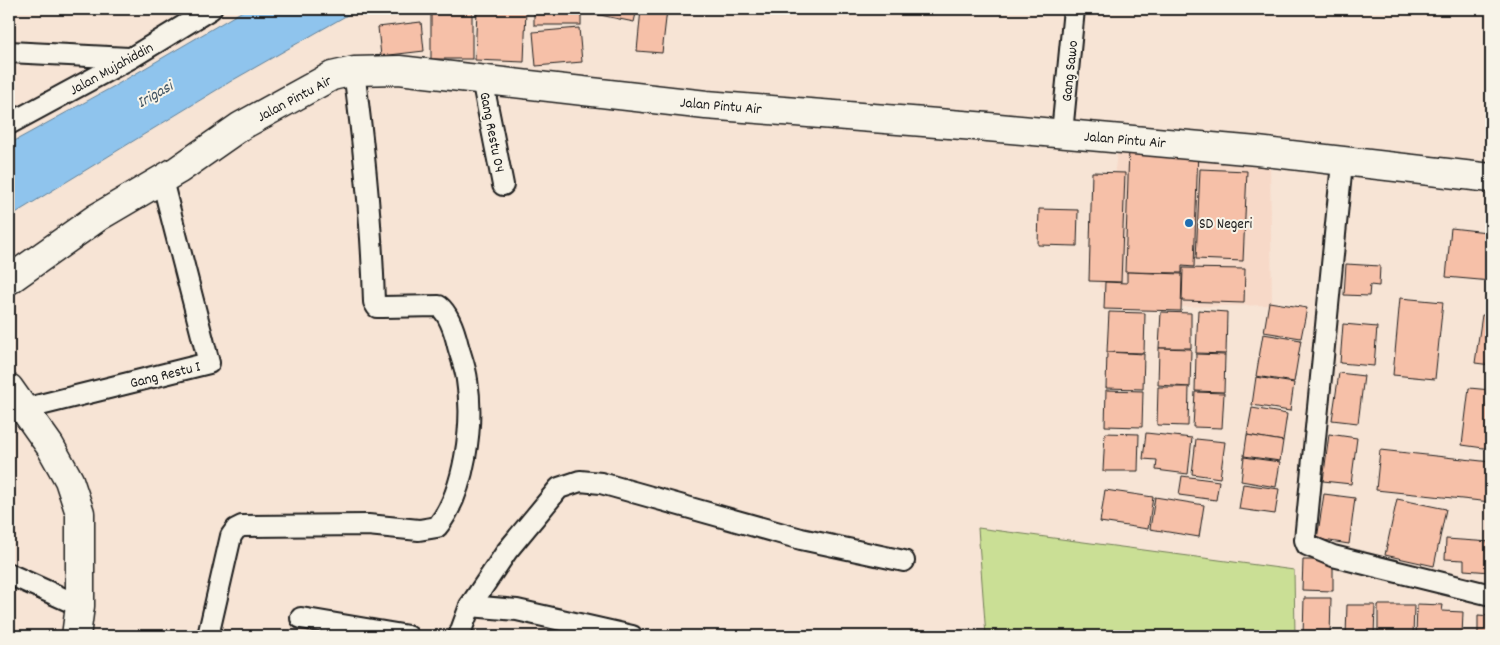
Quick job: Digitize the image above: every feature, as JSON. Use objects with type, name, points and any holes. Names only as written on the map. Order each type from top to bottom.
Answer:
[{"type":"street","name":"Jalan Mujahiddin","points":[[9,124],[131,58],[211,9]]},
{"type":"street","name":"Gang Sawo","points":[[1062,133],[1074,9]]},
{"type":"street","points":[[9,52],[131,58]]},
{"type":"street","name":"Jalan Pintu Air","points":[[9,280],[98,216],[162,180],[241,126],[332,76],[354,71],[399,70],[706,105],[1062,133],[1257,151],[1342,163],[1491,178]]},
{"type":"street","points":[[208,636],[231,536],[236,529],[242,526],[368,525],[419,530],[436,527],[445,516],[459,479],[467,445],[470,410],[467,379],[455,334],[445,311],[438,306],[382,308],[377,307],[374,302],[372,234],[354,71]]},
{"type":"street","name":"Gang Restu 04","points":[[482,79],[503,185]]},
{"type":"street","points":[[1342,163],[1305,540],[1307,545],[1333,556],[1491,595]]},
{"type":"street","name":"Gang Restu I","points":[[16,399],[209,363],[162,180]]},
{"type":"street","points":[[16,399],[50,446],[69,480],[80,513],[80,606],[76,636]]},
{"type":"street","points":[[458,636],[470,606],[507,551],[559,488],[580,481],[601,483],[801,539],[904,560]]},
{"type":"street","points":[[9,574],[80,606]]},
{"type":"street","points":[[470,606],[517,610],[632,636]]},
{"type":"street","points":[[301,618],[408,636]]},
{"type":"shaded area","name":"SD Negeri","points":[[1117,154],[1270,160],[1272,305],[1124,308],[1099,286]]},
{"type":"green space","points":[[978,528],[1294,570],[1295,636],[986,636]]},
{"type":"water","name":"Irigasi","points":[[246,9],[358,9],[233,80],[9,217],[9,144],[118,84]]},
{"type":"building","points":[[431,9],[472,9],[472,59],[431,59]]},
{"type":"building","points":[[477,9],[526,9],[524,62],[475,60]]},
{"type":"building","points":[[534,9],[581,9],[581,25],[534,25]]},
{"type":"building","points":[[596,9],[637,9],[634,22],[595,14]]},
{"type":"building","points":[[641,9],[667,10],[662,53],[637,51]]},
{"type":"building","points":[[421,22],[424,51],[381,56],[378,27]]},
{"type":"building","points":[[579,28],[582,62],[536,66],[533,32]]},
{"type":"building","points":[[1129,147],[1198,149],[1194,267],[1182,266],[1182,273],[1125,272]]},
{"type":"building","points":[[1200,169],[1247,171],[1243,261],[1196,259]]},
{"type":"building","points":[[1092,172],[1125,173],[1121,282],[1089,281]]},
{"type":"building","points":[[1039,209],[1078,210],[1077,246],[1038,245]]},
{"type":"building","points":[[1488,217],[1491,217],[1491,281],[1446,277],[1451,228],[1487,232]]},
{"type":"building","points":[[1346,264],[1380,266],[1379,286],[1370,285],[1369,296],[1344,295]]},
{"type":"building","points":[[1183,268],[1245,269],[1244,303],[1182,301]]},
{"type":"building","points":[[1127,272],[1182,274],[1181,311],[1104,309],[1105,282],[1127,283]]},
{"type":"building","points":[[1400,298],[1443,302],[1435,379],[1393,375]]},
{"type":"building","points":[[1269,302],[1307,308],[1301,338],[1264,332]]},
{"type":"building","points":[[1198,310],[1227,312],[1226,354],[1196,353]]},
{"type":"building","points":[[1109,312],[1145,313],[1144,353],[1107,352]]},
{"type":"building","points":[[1161,312],[1191,313],[1191,348],[1159,348]]},
{"type":"building","points":[[1482,315],[1491,316],[1491,365],[1475,363]]},
{"type":"building","points":[[1343,324],[1377,327],[1374,366],[1340,363]]},
{"type":"building","points":[[1263,334],[1301,340],[1294,382],[1256,376]]},
{"type":"building","points":[[1159,348],[1191,349],[1190,387],[1158,385]]},
{"type":"building","points":[[1107,352],[1144,354],[1143,389],[1106,388]]},
{"type":"building","points":[[1196,354],[1225,355],[1224,392],[1195,391]]},
{"type":"building","points":[[1339,373],[1364,376],[1358,423],[1332,420]]},
{"type":"building","points":[[1256,377],[1294,383],[1290,411],[1252,405]]},
{"type":"building","points":[[1158,387],[1189,387],[1188,426],[1157,425]]},
{"type":"building","points":[[1469,388],[1491,390],[1491,449],[1462,445]]},
{"type":"building","points":[[1106,390],[1143,391],[1142,427],[1105,426]]},
{"type":"building","points":[[1195,392],[1224,393],[1222,428],[1193,427]]},
{"type":"building","points":[[1252,408],[1287,414],[1283,441],[1247,435]]},
{"type":"building","points":[[1105,433],[1139,434],[1138,471],[1103,471]]},
{"type":"building","points":[[1146,433],[1192,438],[1188,474],[1156,470],[1157,460],[1143,459]]},
{"type":"building","points":[[1329,434],[1357,438],[1351,484],[1323,481]]},
{"type":"building","points":[[1247,435],[1283,441],[1280,461],[1244,456]]},
{"type":"building","points":[[1196,439],[1225,442],[1220,478],[1192,474]]},
{"type":"building","points":[[1380,450],[1491,462],[1491,502],[1376,490]]},
{"type":"building","points":[[1244,457],[1280,462],[1276,487],[1241,481]]},
{"type":"building","points":[[1182,476],[1219,481],[1216,500],[1179,495]]},
{"type":"building","points":[[1243,484],[1279,489],[1275,514],[1239,509]]},
{"type":"building","points":[[1105,490],[1153,497],[1148,529],[1100,522]]},
{"type":"building","points":[[1324,494],[1355,498],[1349,544],[1317,539]]},
{"type":"building","points":[[1155,497],[1204,505],[1199,537],[1150,529]]},
{"type":"building","points":[[1397,499],[1446,509],[1434,566],[1385,555]]},
{"type":"building","points":[[1446,539],[1491,542],[1491,572],[1464,570],[1464,560],[1445,559]]},
{"type":"building","points":[[1303,560],[1333,560],[1333,591],[1302,590]]},
{"type":"building","points":[[1304,598],[1331,598],[1330,636],[1303,636]]},
{"type":"building","points":[[1417,604],[1443,605],[1442,611],[1463,612],[1462,636],[1416,636]]},
{"type":"building","points":[[1347,605],[1375,605],[1374,636],[1346,636]]},
{"type":"building","points":[[1378,605],[1414,605],[1413,636],[1378,636]]},
{"type":"building","points":[[1478,615],[1491,616],[1491,636],[1478,636]]},
{"type":"place","name":"SD Negeri","points":[[1189,223]]}]
